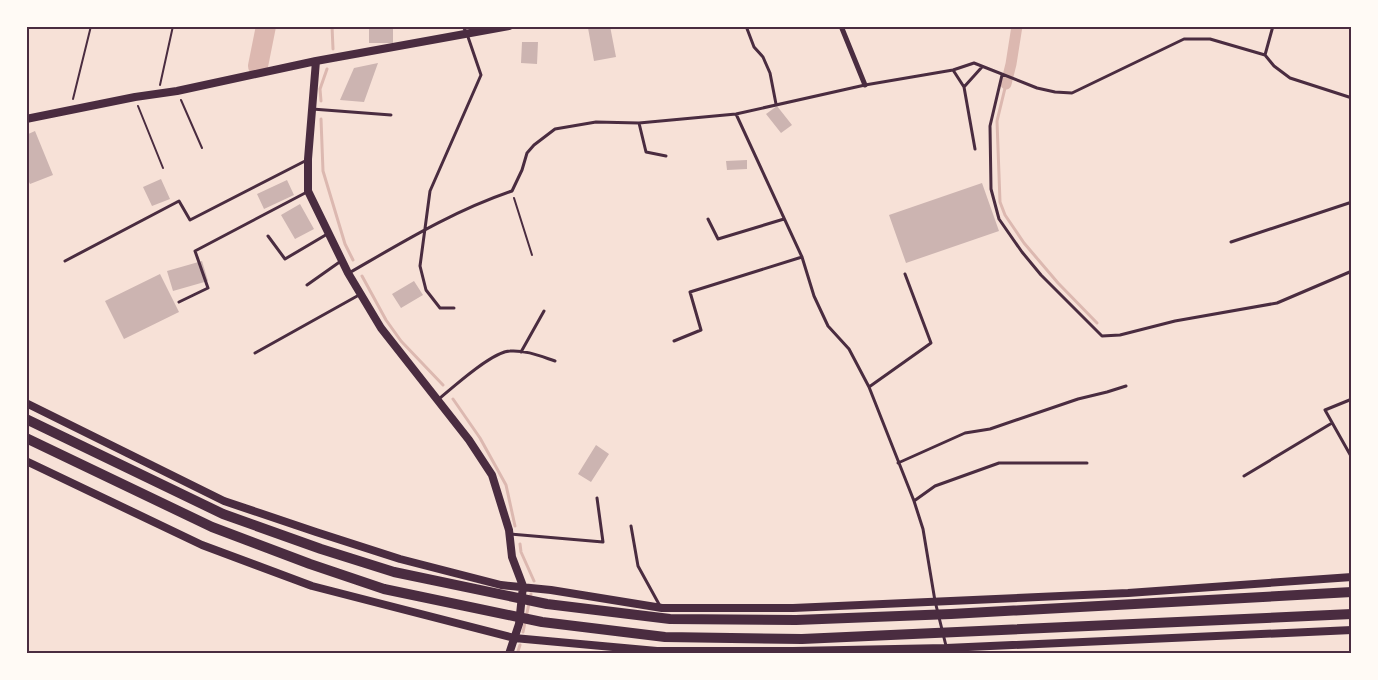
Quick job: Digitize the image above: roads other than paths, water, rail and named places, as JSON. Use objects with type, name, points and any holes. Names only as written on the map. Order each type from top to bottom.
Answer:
[{"type":"highway","points":[[26,419],[223,514],[321,549],[394,572],[547,604],[670,619],[796,620],[951,614],[1352,592]]},
{"type":"highway","points":[[26,438],[212,527],[310,564],[384,589],[542,622],[665,637],[802,639],[1352,614]]},
{"type":"street","points":[[26,119],[135,97],[177,91],[316,61],[509,26]]},
{"type":"street","points":[[841,26],[865,85]]},
{"type":"street","points":[[316,61],[311,109],[308,191],[348,273],[381,328],[439,400],[492,475],[510,534],[512,557],[523,586],[519,624],[509,654]]},
{"type":"street","points":[[26,403],[224,501],[400,559],[501,585],[523,586],[662,608],[792,608],[1128,593],[1352,577]]},
{"type":"street","points":[[26,461],[202,545],[312,586],[514,638],[657,650],[947,651],[1352,630]]},
{"type":"lane","points":[[454,308],[440,308],[426,290],[420,266],[430,190],[481,75],[463,26]]},
{"type":"lane","points":[[746,26],[754,47],[763,57],[770,73],[776,104]]},
{"type":"lane","points":[[1264,55],[1274,26]]},
{"type":"lane","points":[[348,273],[426,228],[485,200],[512,191],[522,170],[527,153],[534,145],[555,129],[596,122],[639,124],[736,114],[865,85],[953,70],[974,63],[1037,88],[1072,93],[1184,39],[1210,39],[1264,55],[1274,66],[1290,78],[1352,98]]},
{"type":"lane","points":[[964,87],[982,66]]},
{"type":"lane","points":[[953,70],[964,87],[975,149]]},
{"type":"lane","points":[[1002,75],[990,126],[991,189],[999,219],[1041,275],[1102,336],[1120,335],[1176,321],[1278,303],[1352,271]]},
{"type":"lane","points":[[311,109],[392,115]]},
{"type":"lane","points":[[736,114],[802,257],[814,296],[828,326],[848,350],[869,387],[914,501],[923,529],[935,601],[947,651]]},
{"type":"lane","points":[[639,124],[646,152],[666,156]]},
{"type":"lane","points":[[65,261],[179,201],[190,220],[308,159]]},
{"type":"lane","points":[[179,302],[208,288],[195,251],[308,191]]},
{"type":"lane","points":[[1231,242],[1352,202]]},
{"type":"lane","points":[[708,219],[718,239],[784,219]]},
{"type":"lane","points":[[268,236],[286,260],[329,233]]},
{"type":"lane","points":[[674,341],[701,330],[690,292],[802,257]]},
{"type":"lane","points":[[307,285],[342,260]]},
{"type":"lane","points":[[869,387],[931,343],[905,274]]},
{"type":"lane","points":[[255,353],[360,294]]},
{"type":"lane","points":[[521,352],[544,311]]},
{"type":"lane","points":[[439,400],[472,371],[507,351],[521,352],[555,361]]},
{"type":"lane","points":[[898,463],[965,433],[990,429],[1078,398],[1126,386]]},
{"type":"lane","points":[[1352,399],[1326,410],[1352,458]]},
{"type":"lane","points":[[1244,476],[1332,423]]},
{"type":"lane","points":[[914,501],[935,486],[999,463],[1088,463]]},
{"type":"lane","points":[[510,534],[603,542],[596,498]]},
{"type":"lane","points":[[631,526],[638,566],[662,608]]},
{"type":"waterway","points":[[258,66],[266,26]]},
{"type":"waterway","points":[[332,26],[333,49]]},
{"type":"waterway","points":[[1006,84],[1017,26]]},
{"type":"waterway","points":[[321,101],[320,89],[327,69]]},
{"type":"waterway","points":[[1006,84],[997,121],[1000,202],[1005,215],[1024,243],[1058,283],[1097,323]]},
{"type":"waterway","points":[[321,119],[323,171],[345,244],[353,260]]},
{"type":"waterway","points":[[362,276],[386,320],[401,341],[443,385]]},
{"type":"waterway","points":[[453,399],[480,438],[506,485],[515,526]]},
{"type":"waterway","points":[[520,544],[521,552],[534,581]]},
{"type":"waterway","points":[[523,632],[531,594]]},
{"type":"waterway","points":[[517,654],[520,645]]}]
